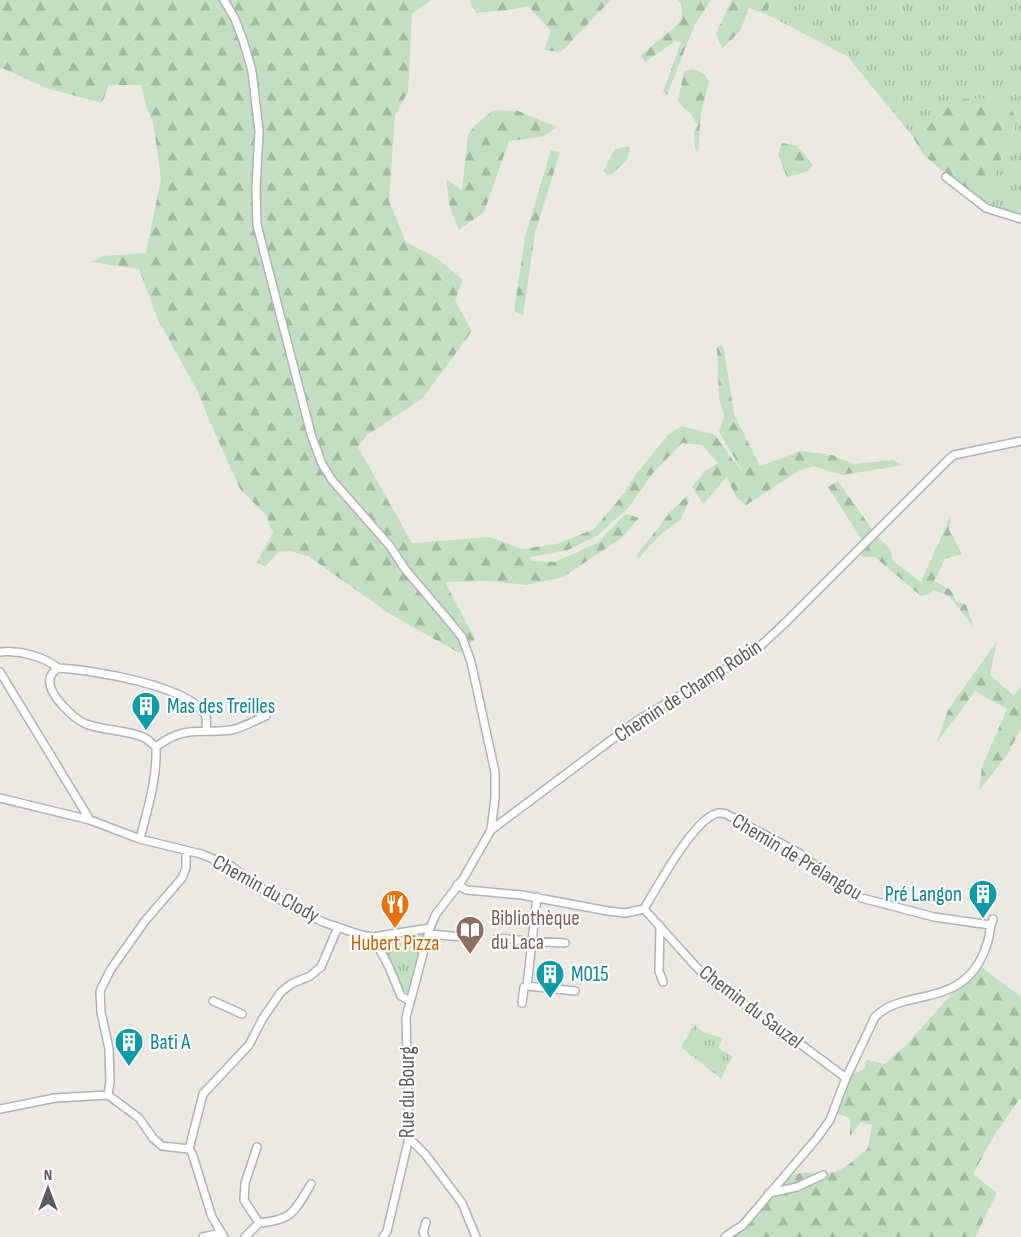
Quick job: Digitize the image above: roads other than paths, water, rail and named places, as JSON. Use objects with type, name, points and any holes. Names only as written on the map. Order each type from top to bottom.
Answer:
[{"type":"street","points":[[224,0],[235,19],[252,71],[259,131],[257,225],[310,434],[322,464],[332,480],[390,546],[405,568],[462,637],[467,648],[495,772],[491,830]]},
{"type":"street","points":[[946,177],[986,208],[1021,219]]},
{"type":"street","name":"Chemin de Champ Robin","points":[[491,830],[638,720],[754,651],[785,623],[934,472],[954,455],[1021,441]]},
{"type":"street","points":[[0,652],[22,652],[51,662],[58,668],[129,679],[162,688],[185,697],[200,708],[206,717],[206,730]]},
{"type":"street","points":[[58,668],[49,681],[50,687],[56,698],[74,716],[86,724],[144,738],[156,747]]},
{"type":"street","points":[[0,672],[90,820]]},
{"type":"street","points":[[140,839],[156,776],[156,747],[164,740],[185,731],[234,729],[266,716]]},
{"type":"street","name":"Chemin du Clody","points":[[0,798],[90,820],[140,839],[201,854],[231,866],[292,907],[323,922],[373,938]]},
{"type":"street","name":"Chemin de Prélangou","points":[[644,909],[677,854],[709,817],[719,813],[726,814],[799,853],[844,888],[862,898],[934,917],[992,922],[982,956],[967,978],[940,994],[892,1006],[875,1017],[846,1078]]},
{"type":"street","name":"Rue du Bourg","points":[[383,1237],[389,1223],[409,1138],[406,1017],[410,1001],[429,931],[436,914],[458,885],[491,830]]},
{"type":"street","points":[[108,1095],[109,1049],[100,1012],[100,991],[108,974],[145,921],[182,878],[186,868],[186,851]]},
{"type":"street","points":[[458,885],[467,890],[537,897],[608,911],[625,912],[644,909]]},
{"type":"street","points":[[522,1004],[524,987],[527,986],[537,897]]},
{"type":"street","name":"Chemin du Sauzel","points":[[644,909],[708,979],[846,1078]]},
{"type":"street","points":[[660,926],[659,971],[663,982]]},
{"type":"street","points":[[203,1237],[222,1235],[212,1217],[189,1149],[203,1094],[249,1045],[263,1018],[281,992],[291,984],[310,976],[321,967],[338,927]]},
{"type":"street","points":[[410,1001],[401,996],[389,967],[373,938],[429,931],[472,938]]},
{"type":"street","points":[[498,938],[565,943]]},
{"type":"street","points":[[527,986],[575,991]]},
{"type":"street","points":[[213,1000],[242,1014]]},
{"type":"street","points":[[725,1237],[743,1225],[818,1138],[830,1120],[846,1078]]},
{"type":"street","points":[[0,1109],[56,1098],[108,1095],[139,1118],[153,1138],[162,1146],[189,1149]]},
{"type":"street","points":[[409,1138],[425,1154],[462,1203],[476,1237]]},
{"type":"street","points":[[257,1147],[245,1183],[244,1200],[259,1223]]},
{"type":"street","points":[[769,1193],[796,1187],[823,1175]]},
{"type":"street","points":[[245,1237],[259,1223],[272,1222],[290,1216],[312,1184]]},
{"type":"street","points":[[425,1237],[423,1232],[426,1222]]},
{"type":"place","name":"Mas des Treilles","points":[[146,732]]},
{"type":"place","name":"Pré Langon","points":[[983,920]]},
{"type":"place","name":"Hubert Pizza","points":[[395,930]]},
{"type":"place","name":"Bibliothèque du Laca","points":[[470,956]]},
{"type":"place","name":"M015","points":[[550,1000]]},
{"type":"place","name":"Bati A","points":[[129,1068]]}]
